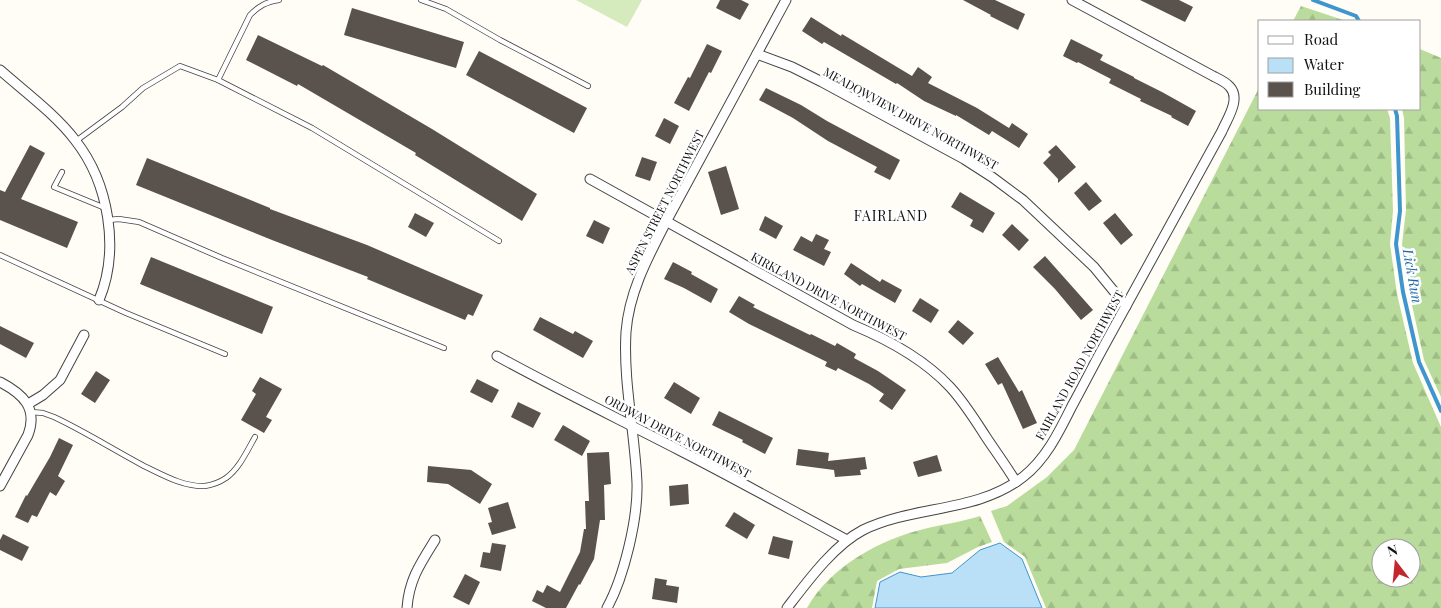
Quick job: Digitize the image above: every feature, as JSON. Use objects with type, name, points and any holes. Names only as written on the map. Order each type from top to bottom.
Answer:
[{"type":"street","name":"ASPEN STREET NORTHWEST","points":[[607,608],[619,582],[626,558],[635,509],[637,485],[625,356],[626,331],[633,292],[652,248],[786,0]]},
{"type":"street","name":"FAIRLAND ROAD NORTHWEST","points":[[787,608],[835,551],[847,540],[863,530],[911,515],[983,499],[1000,492],[1016,482],[1038,462],[1053,442],[1222,131],[1234,99],[1230,86],[1072,0]]},
{"type":"street","name":"MEADOWVIEW DRIVE NORTHWEST","points":[[757,54],[792,67],[822,82],[964,159],[992,177],[1023,200],[1094,267],[1126,306]]},
{"type":"street","points":[[0,70],[62,125],[76,141],[95,174],[108,220],[109,246],[108,268],[99,300]]},
{"type":"street","name":"KIRKLAND DRIVE NORTHWEST","points":[[590,179],[910,354],[932,370],[966,406],[1016,482]]},
{"type":"street","points":[[29,408],[60,380],[84,334]]},
{"type":"street","name":"ORDWAY DRIVE NORTHWEST","points":[[497,356],[632,425],[847,540]]},
{"type":"street","points":[[0,382],[22,395],[29,408],[31,428],[0,486]]},
{"type":"street","points":[[407,608],[416,569],[435,540]]},
{"type":"lane","points":[[218,80],[250,15],[264,4],[279,0]]},
{"type":"lane","points":[[421,0],[446,9],[500,40],[588,86]]},
{"type":"lane","points":[[76,141],[122,107],[143,88],[180,66],[218,80],[312,128],[499,241]]},
{"type":"lane","points":[[62,172],[54,187],[105,208]]},
{"type":"lane","points":[[108,220],[119,219],[139,222],[222,258],[444,348]]},
{"type":"lane","points":[[0,256],[225,354]]},
{"type":"lane","points":[[29,408],[54,417],[169,479],[188,484],[205,486],[227,477],[234,471],[255,438]]},
{"type":"green space","points":[[576,0],[642,0],[627,27]]},
{"type":"green space","points":[[1301,6],[1343,20],[1294,20]]},
{"type":"green space","points":[[1421,49],[1441,58],[1441,397],[1424,360],[1409,291],[1402,244],[1406,210],[1402,110],[1421,110]]},
{"type":"green space","points":[[1258,90],[1258,110],[1387,110],[1390,118],[1393,211],[1390,244],[1397,294],[1413,363],[1441,427],[1441,608],[1046,608],[1025,557],[1004,542],[991,511],[1007,506],[1047,477],[1074,450]]},
{"type":"green space","points":[[980,516],[992,542],[947,563],[899,569],[877,581],[872,608],[807,608],[829,579],[843,567],[874,548],[907,534]]},
{"type":"water","points":[[1000,543],[1022,559],[1042,608],[875,608],[880,582],[900,572],[921,577],[952,573],[980,550]]},
{"type":"building","points":[[720,0],[741,0],[749,4],[740,20],[716,8]]},
{"type":"building","points":[[963,0],[995,0],[1025,14],[1018,30]]},
{"type":"building","points":[[1140,0],[1179,0],[1193,7],[1185,22]]},
{"type":"building","points":[[352,8],[464,42],[456,68],[344,35]]},
{"type":"building","points":[[811,17],[912,76],[918,67],[932,77],[928,83],[977,108],[1009,128],[1012,123],[1028,134],[1019,148],[992,131],[989,135],[956,115],[924,101],[897,83],[824,42],[822,44],[802,31]]},
{"type":"building","points":[[258,35],[323,65],[537,194],[522,221],[415,155],[416,153],[298,84],[297,86],[246,60]]},
{"type":"building","points":[[1071,39],[1103,55],[1100,60],[1196,111],[1188,126],[1109,83],[1111,79],[1063,56]]},
{"type":"building","points":[[707,44],[722,51],[689,111],[674,103],[688,77],[690,78]]},
{"type":"building","points":[[479,51],[587,108],[574,133],[466,75]]},
{"type":"building","points":[[766,88],[801,105],[900,160],[890,180],[874,172],[877,167],[828,141],[793,118],[759,100]]},
{"type":"building","points":[[664,118],[679,126],[670,144],[655,136]]},
{"type":"building","points":[[30,145],[45,153],[21,199],[78,222],[67,248],[0,220],[0,190],[5,192]]},
{"type":"building","points":[[1056,145],[1076,167],[1058,183],[1058,179],[1043,163],[1051,155],[1048,152]]},
{"type":"building","points":[[642,157],[657,162],[650,181],[635,176]]},
{"type":"building","points":[[147,158],[270,209],[367,245],[483,295],[473,316],[468,314],[465,320],[367,279],[368,277],[136,185]]},
{"type":"building","points":[[726,166],[739,209],[721,215],[708,172]]},
{"type":"building","points":[[1086,182],[1102,201],[1089,211],[1074,193]]},
{"type":"building","points":[[960,192],[995,213],[983,233],[970,226],[973,220],[951,207]]},
{"type":"building","points":[[415,213],[434,223],[426,237],[408,227]]},
{"type":"building","points":[[1115,213],[1133,235],[1121,245],[1103,223]]},
{"type":"building","points":[[765,216],[783,226],[776,239],[759,230]]},
{"type":"building","points":[[594,220],[610,228],[603,244],[586,236]]},
{"type":"building","points":[[1012,224],[1029,240],[1019,251],[1002,235]]},
{"type":"building","points":[[816,234],[829,240],[824,249],[831,252],[824,266],[793,250],[801,236],[812,242]]},
{"type":"building","points":[[1045,256],[1093,310],[1081,320],[1055,289],[1033,267]]},
{"type":"building","points":[[151,257],[273,307],[262,334],[140,284]]},
{"type":"building","points":[[673,262],[718,289],[711,303],[664,279]]},
{"type":"building","points":[[851,263],[880,282],[882,279],[902,290],[895,303],[862,284],[860,286],[844,274]]},
{"type":"building","points":[[739,296],[755,305],[753,307],[810,335],[835,346],[837,343],[856,354],[854,358],[878,371],[906,390],[892,410],[879,401],[884,394],[869,384],[838,368],[836,371],[825,366],[827,362],[749,324],[729,312]]},
{"type":"building","points":[[920,298],[939,310],[931,323],[912,311]]},
{"type":"building","points":[[540,317],[573,334],[575,331],[593,341],[583,358],[533,330]]},
{"type":"building","points":[[958,320],[974,333],[963,345],[948,332]]},
{"type":"building","points":[[0,326],[34,343],[26,358],[0,344]]},
{"type":"building","points":[[998,357],[1019,392],[1022,390],[1037,423],[1023,429],[1002,383],[998,385],[985,364]]},
{"type":"building","points":[[96,371],[110,380],[95,403],[81,394]]},
{"type":"building","points":[[260,377],[282,389],[266,417],[272,420],[264,433],[241,420],[256,394],[252,391]]},
{"type":"building","points":[[477,379],[499,390],[492,403],[470,392]]},
{"type":"building","points":[[674,382],[700,398],[691,414],[664,398]]},
{"type":"building","points":[[518,402],[541,413],[533,428],[511,417]]},
{"type":"building","points":[[719,411],[773,438],[765,454],[742,442],[743,440],[712,425]]},
{"type":"building","points":[[563,425],[590,441],[582,456],[554,440]]},
{"type":"building","points":[[59,438],[73,445],[58,476],[65,481],[56,496],[50,492],[37,517],[32,515],[28,523],[15,517]]},
{"type":"building","points":[[798,449],[829,453],[828,461],[865,457],[867,469],[860,470],[861,475],[835,477],[834,470],[796,465]]},
{"type":"building","points":[[609,452],[611,484],[604,485],[605,520],[600,520],[594,559],[566,608],[546,608],[532,601],[537,590],[543,593],[547,585],[560,592],[580,552],[584,529],[586,529],[585,501],[589,501],[587,453]]},
{"type":"building","points":[[937,455],[942,471],[918,477],[913,462]]},
{"type":"building","points":[[428,466],[471,470],[492,484],[480,504],[448,484],[427,482]]},
{"type":"building","points":[[688,484],[689,504],[670,506],[669,486]]},
{"type":"building","points":[[508,502],[516,528],[492,535],[488,523],[492,522],[488,508]]},
{"type":"building","points":[[734,512],[755,525],[747,539],[725,526]]},
{"type":"building","points":[[3,534],[29,547],[22,561],[0,550],[0,540]]},
{"type":"building","points":[[773,536],[793,541],[789,559],[768,554]]},
{"type":"building","points":[[492,543],[506,545],[501,571],[480,567],[483,552],[490,553]]},
{"type":"building","points":[[465,574],[480,582],[469,605],[453,597]]},
{"type":"building","points":[[655,578],[667,580],[666,585],[679,587],[677,603],[652,599]]},
{"type":"waterway","name":"Lick Run","points":[[1313,0],[1356,16],[1358,20]]},
{"type":"waterway","name":"Lick Run","points":[[1395,110],[1400,211],[1396,244],[1403,292],[1419,362],[1441,411]]},
{"type":"district","name":"FAIRLAND","points":[[891,215]]}]
